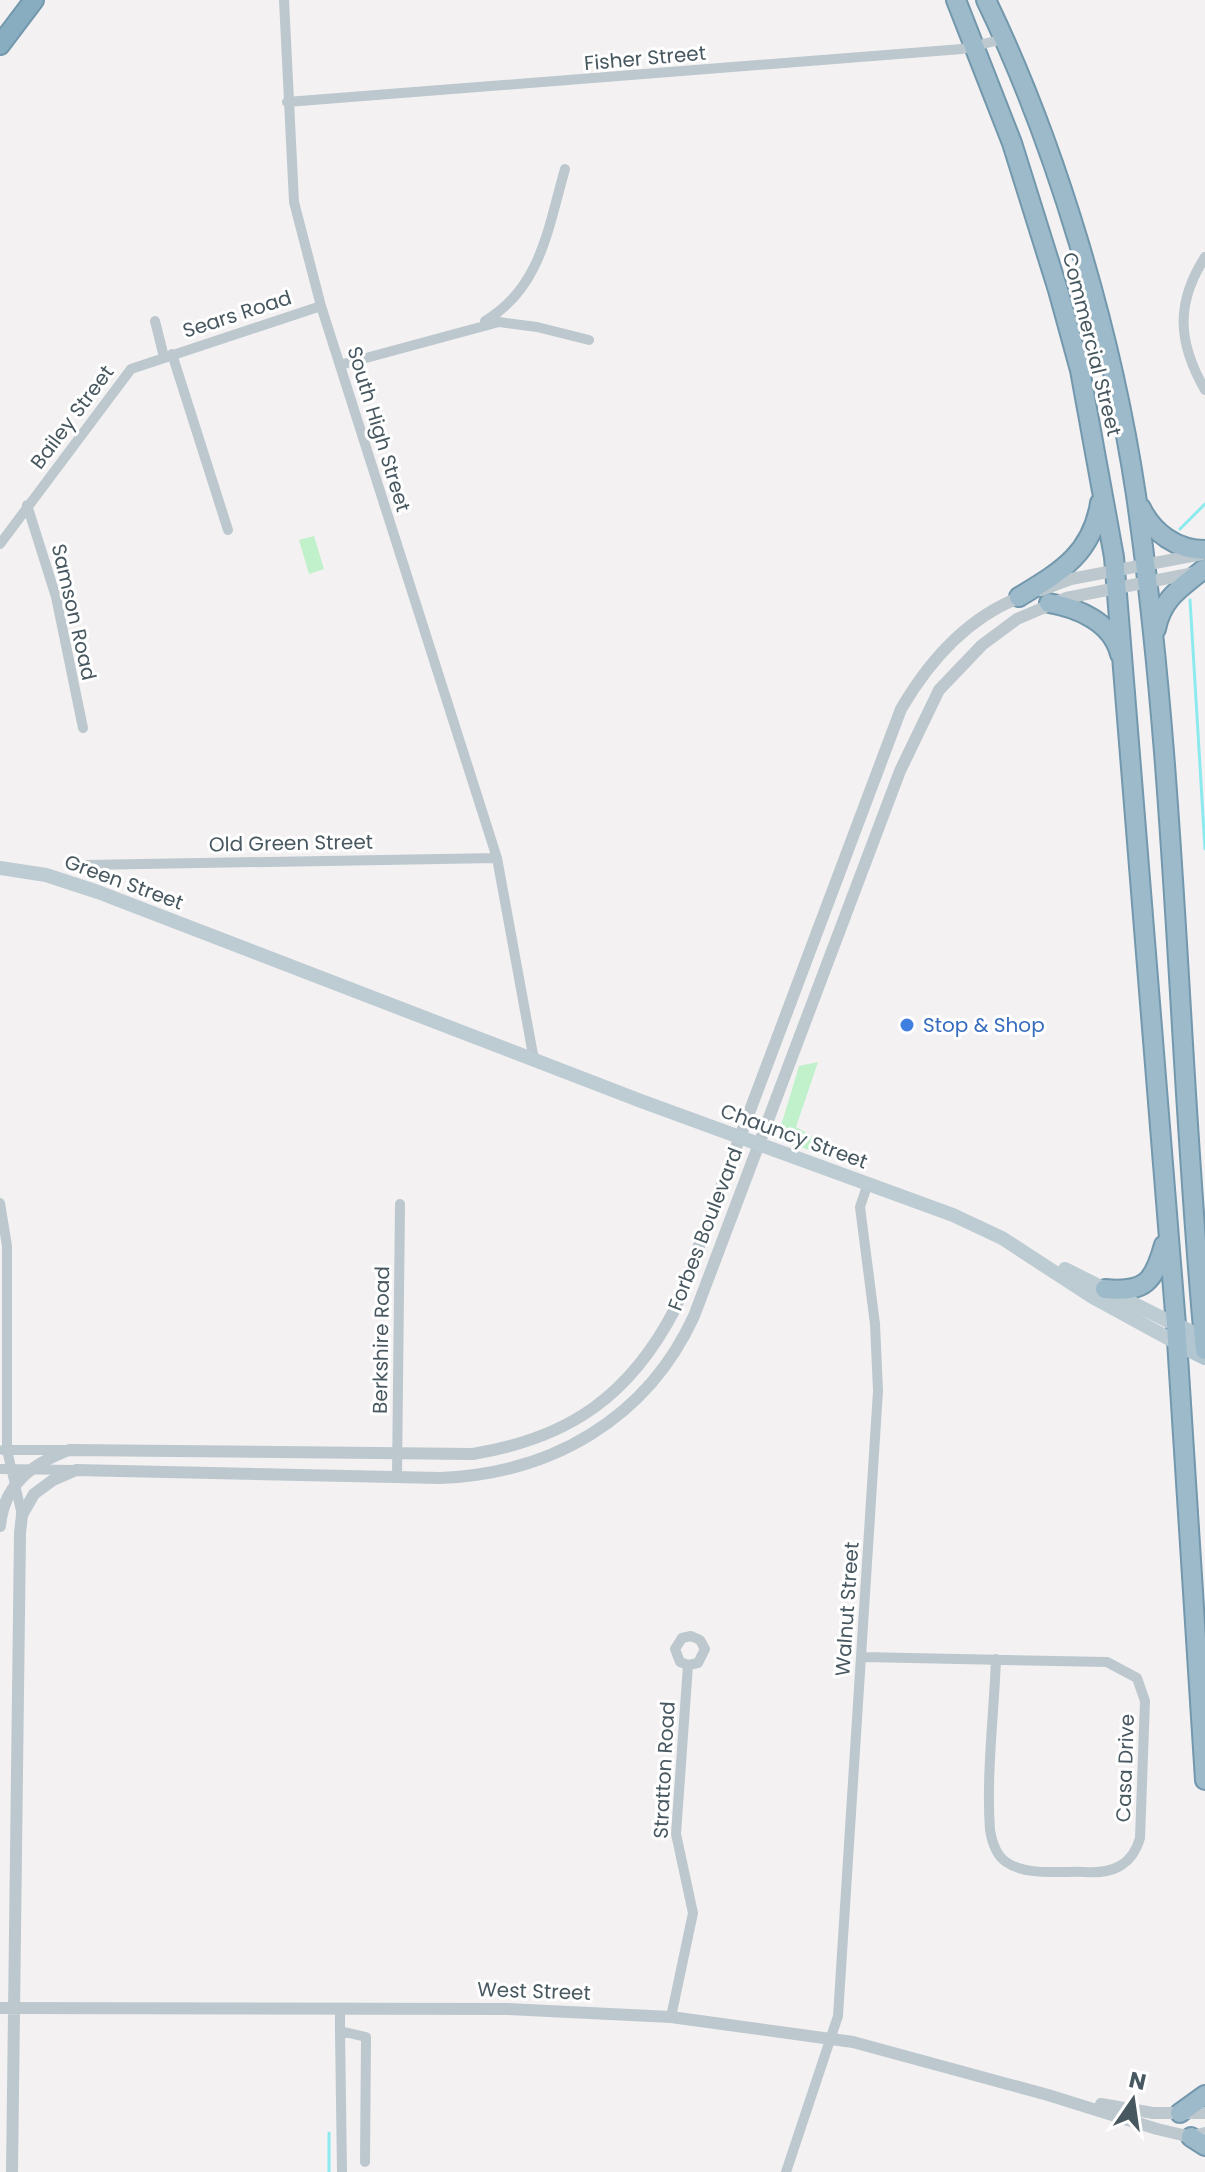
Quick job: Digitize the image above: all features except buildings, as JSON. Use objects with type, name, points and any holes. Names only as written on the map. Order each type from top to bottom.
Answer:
[{"type":"highway","points":[[0,45],[34,0]]},
{"type":"highway","name":"Commercial Street","points":[[956,0],[1012,143],[1058,290],[1080,370],[1116,578],[1176,1334],[1205,1780]]},
{"type":"highway","name":"Commercial Street","points":[[986,0],[1004,39],[1075,237],[1103,339],[1136,497],[1159,703],[1205,1350]]},
{"type":"highway","points":[[1019,597],[1071,564],[1086,547],[1102,493]]},
{"type":"highway","points":[[1136,497],[1147,520],[1162,535],[1205,560],[1164,604],[1153,644]]},
{"type":"highway","points":[[1049,603],[1074,608],[1095,619],[1118,645],[1123,668]]},
{"type":"highway","points":[[1105,1289],[1134,1289],[1152,1279],[1167,1234]]},
{"type":"highway","points":[[1180,2113],[1205,2095]]},
{"type":"main road","name":"Green Street","points":[[0,868],[63,880],[232,943]]},
{"type":"main road","name":"Chauncy Street","points":[[232,943],[534,1060],[977,1225],[1105,1289],[1176,1334],[1205,1357]]},
{"type":"main road","name":"Chauncy Street","points":[[1035,1256],[1091,1296],[1176,1334],[1204,1340]]},
{"type":"street","name":"South High Street","points":[[284,0],[294,202],[321,306],[497,858]]},
{"type":"street","name":"Fisher Street","points":[[287,102],[603,80],[975,47],[1004,39]]},
{"type":"street","points":[[340,365],[408,349],[480,325],[516,299],[536,267],[565,169]]},
{"type":"street","points":[[1205,257],[1189,289],[1184,326],[1189,362],[1205,390]]},
{"type":"street","name":"Sears Road","points":[[168,355],[321,306]]},
{"type":"street","points":[[155,321],[228,530]]},
{"type":"street","points":[[480,325],[527,325],[589,340]]},
{"type":"street","name":"Bailey Street","points":[[0,544],[122,378],[131,369],[168,355]]},
{"type":"street","name":"Samson Road","points":[[27,505],[56,597],[83,728]]},
{"type":"street","name":"Forbes Boulevard","points":[[0,1526],[4,1504],[14,1484],[31,1469],[69,1450],[397,1456],[473,1454],[527,1443],[580,1419],[612,1394],[655,1346],[676,1307],[901,709],[916,684],[946,648],[975,622],[1019,597],[1071,579],[1116,578],[1205,560]]},
{"type":"street","name":"Forbes Boulevard","points":[[22,1515],[40,1489],[76,1470],[462,1477],[528,1465],[570,1448],[632,1405],[667,1363],[689,1327],[900,771],[928,708],[939,690],[982,645],[1017,619],[1049,603],[1116,578]]},
{"type":"street","points":[[497,858],[534,1060]]},
{"type":"street","name":"Old Green Street","points":[[85,865],[497,858]]},
{"type":"street","name":"Walnut Street","points":[[786,2172],[838,2016],[878,1391],[875,1324],[860,1207],[868,1183]]},
{"type":"street","points":[[0,1203],[7,1246],[3,1450],[5,1469],[14,1484],[22,1515],[6,2008],[12,2172]]},
{"type":"street","name":"Berkshire Road","points":[[397,1476],[400,1204]]},
{"type":"street","points":[[3,1450],[69,1450]]},
{"type":"street","points":[[5,1469],[76,1470]]},
{"type":"street","name":"Casa Drive","points":[[862,1657],[996,1659],[1107,1662],[1130,1671],[1141,1684],[1145,1701],[1141,1829],[1135,1852],[1123,1865],[1093,1873],[1031,1870],[1012,1865],[996,1851],[990,1821],[996,1659]]},
{"type":"street","name":"Stratton Road","points":[[671,2017],[693,1913],[676,1834],[688,1665]]},
{"type":"street","name":"West Street","points":[[6,2008],[507,2009],[671,2017],[832,2038],[1200,2139]]},
{"type":"street","points":[[340,2009],[342,2172]]},
{"type":"street","points":[[340,2031],[366,2037],[365,2162]]},
{"type":"street","name":"West Street","points":[[1058,2098],[1153,2113],[1205,2113]]},
{"type":"green space","points":[[314,536],[324,569],[309,574],[299,540]]},
{"type":"green space","points":[[818,1062],[796,1127],[831,1147],[830,1157],[777,1139],[799,1066]]},
{"type":"waterway","points":[[1180,529],[1205,504]]},
{"type":"waterway","points":[[1190,600],[1205,849]]},
{"type":"waterway","points":[[329,2133],[329,2172]]},
{"type":"place","name":"Stop & Shop","points":[[907,1025]]}]
